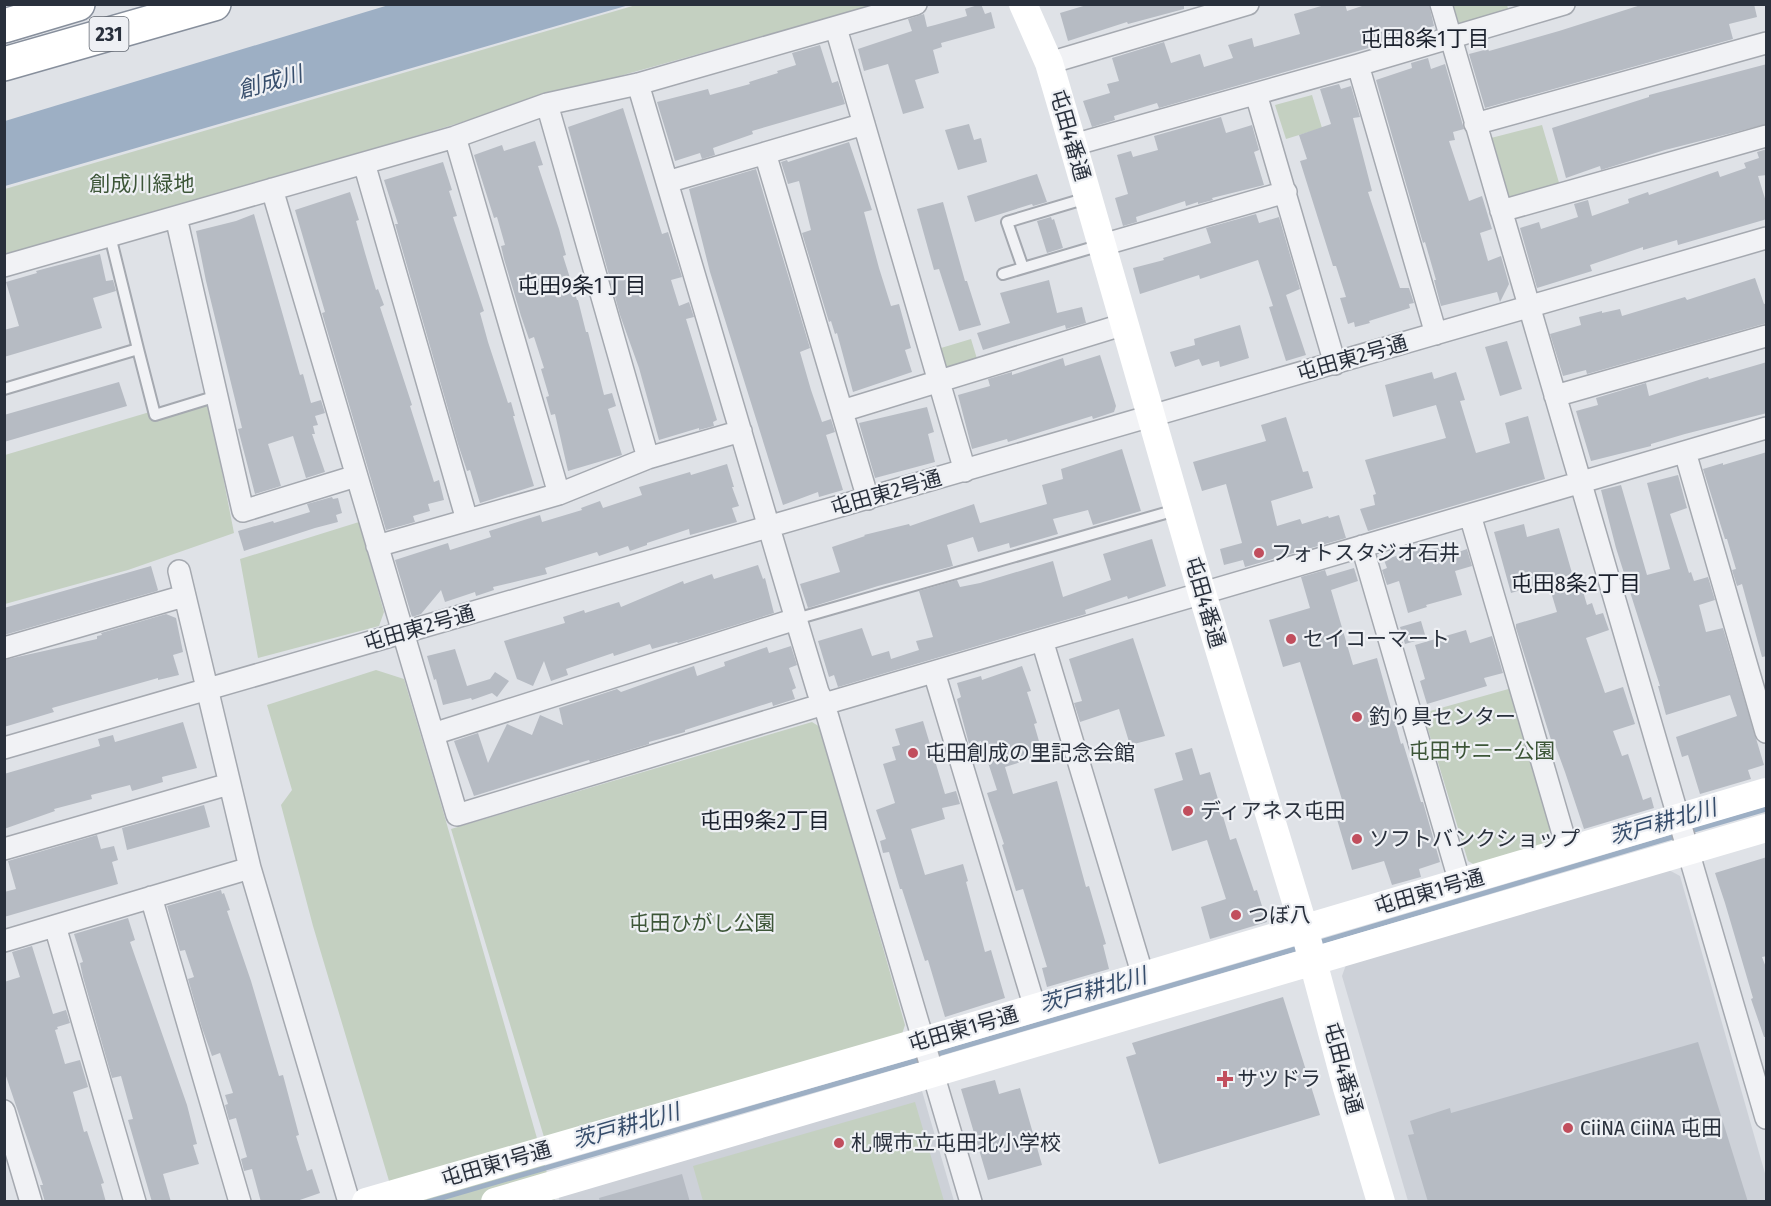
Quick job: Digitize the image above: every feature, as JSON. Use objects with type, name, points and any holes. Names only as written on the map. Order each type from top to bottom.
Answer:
[{"type":"highway","name":"231","points":[[4,26],[37,9],[78,4]]},
{"type":"highway","name":"231","points":[[4,64],[214,4]]},
{"type":"street","points":[[4,266],[455,137],[546,104],[638,84],[916,4]]},
{"type":"street","name":"屯田4番通","points":[[1023,4],[1049,63],[1202,593],[1308,944],[1381,1202]]},
{"type":"street","points":[[1049,63],[1248,4]]},
{"type":"street","points":[[1441,4],[1767,1118]]},
{"type":"street","points":[[1073,145],[1564,4]]},
{"type":"street","points":[[836,28],[965,471]]},
{"type":"street","points":[[1475,124],[1767,43]]},
{"type":"street","points":[[1358,65],[1436,334]]},
{"type":"street","points":[[638,84],[971,1202]]},
{"type":"street","points":[[1256,94],[1287,192],[1335,364]]},
{"type":"street","points":[[546,104],[648,458]]},
{"type":"street","points":[[667,182],[864,124]]},
{"type":"street","points":[[1501,212],[1767,136]]},
{"type":"street","points":[[455,137],[559,494]]},
{"type":"street","points":[[765,153],[868,498]]},
{"type":"street","points":[[364,163],[467,520]]},
{"type":"street","points":[[272,189],[457,815],[824,704],[1767,428]]},
{"type":"street","points":[[1102,245],[1287,192]]},
{"type":"street","points":[[176,217],[243,511],[356,476]]},
{"type":"street","name":"屯田東2号通","points":[[4,748],[1767,238]]},
{"type":"street","points":[[842,411],[1125,324]]},
{"type":"street","points":[[1555,396],[1767,336]]},
{"type":"street","points":[[377,546],[559,494],[648,458],[741,431]]},
{"type":"street","points":[[1685,452],[1767,732]]},
{"type":"street","points":[[1470,515],[1568,851]]},
{"type":"street","points":[[1362,546],[1460,883]]},
{"type":"street","points":[[179,572],[250,868],[349,1202]]},
{"type":"street","points":[[4,648],[184,596]]},
{"type":"street","points":[[433,734],[796,619]]},
{"type":"street","points":[[1042,640],[1143,976]]},
{"type":"street","points":[[934,672],[1035,1008]]},
{"type":"street","points":[[4,849],[229,784]]},
{"type":"street","name":"屯田東1号通","points":[[495,1202],[928,1057],[1683,835],[1767,792]]},
{"type":"street","name":"屯田東1号通","points":[[366,1202],[928,1057],[1035,1008],[1143,976],[1308,944],[1460,883],[1568,851],[1683,835],[1767,828]]},
{"type":"street","points":[[4,941],[250,868]]},
{"type":"street","points":[[151,897],[240,1202]]},
{"type":"street","points":[[55,926],[135,1202]]},
{"type":"street","points":[[4,1111],[31,1202]]},
{"type":"lane","points":[[1023,268],[1007,222],[1088,197]]},
{"type":"lane","points":[[110,236],[155,415],[218,396]]},
{"type":"lane","points":[[1003,274],[1102,245]]},
{"type":"lane","points":[[4,389],[138,349]]},
{"type":"lane","points":[[796,619],[1179,509]]},
{"type":"shaded area","points":[[1667,869],[1680,876],[1766,1177],[1766,1201],[1408,1201],[1342,976],[1347,962]]},
{"type":"shaded area","name":"札幌市立屯田北小学校","points":[[922,1091],[954,1201],[560,1202],[558,1195]]},
{"type":"green space","name":"創成川緑地","points":[[636,5],[874,5],[573,89],[5,257],[5,189]]},
{"type":"green space","points":[[1450,5],[1507,5],[1509,12],[1457,27]]},
{"type":"green space","points":[[1312,95],[1322,128],[1286,139],[1275,105]]},
{"type":"green space","points":[[1542,125],[1560,186],[1510,200],[1491,138]]},
{"type":"green space","points":[[971,339],[978,362],[946,371],[941,348]]},
{"type":"green space","points":[[207,395],[234,533],[128,570],[5,604],[5,455]]},
{"type":"green space","points":[[359,522],[384,612],[379,626],[258,658],[240,559]]},
{"type":"green space","points":[[376,670],[404,679],[555,1201],[395,1201],[313,926],[281,805],[292,790],[267,705]]},
{"type":"green space","name":"屯田サニー公園","points":[[1512,688],[1554,835],[1549,844],[1475,865],[1468,861],[1423,713]]},
{"type":"green space","name":"屯田ひがし公園","points":[[812,722],[820,727],[905,1025],[902,1034],[544,1137],[451,829]]},
{"type":"green space","name":"札幌市立屯田北小学校","points":[[915,1102],[944,1201],[703,1201],[693,1166]]},
{"type":"water","name":"創成川","points":[[392,4],[629,5],[5,186],[5,121]]},
{"type":"building","points":[[981,4],[985,14],[991,12],[995,28],[941,43],[942,47],[933,50],[939,73],[915,80],[924,108],[903,114],[888,64],[864,71],[858,49],[912,31],[908,19],[924,14],[927,27],[967,16],[965,9]]},
{"type":"building","points":[[1090,4],[1184,4],[1184,9],[1128,24],[1127,22],[1068,41],[1060,13]]},
{"type":"building","points":[[1328,4],[1345,4],[1347,11],[1368,4],[1429,4],[1434,26],[1406,34],[1407,37],[1159,108],[1157,103],[1114,116],[1115,120],[1092,127],[1083,101],[1110,93],[1107,84],[1119,81],[1112,58],[1164,42],[1171,63],[1200,54],[1204,67],[1233,58],[1228,45],[1252,38],[1254,47],[1300,34],[1294,14]]},
{"type":"building","points":[[1644,4],[1754,4],[1757,17],[1729,24],[1733,39],[1485,108],[1469,54],[1488,49],[1489,51],[1559,31]]},
{"type":"building","points":[[820,45],[832,83],[838,81],[845,104],[752,131],[753,134],[713,148],[715,155],[702,159],[700,153],[675,161],[657,102],[708,89],[710,95],[750,84],[749,82],[796,65],[792,53]]},
{"type":"building","points":[[1428,58],[1431,69],[1445,64],[1464,129],[1453,132],[1455,140],[1449,141],[1469,201],[1482,196],[1492,229],[1480,233],[1488,261],[1501,256],[1509,284],[1500,302],[1497,292],[1441,306],[1434,280],[1436,280],[1425,242],[1423,243],[1376,80],[1412,68],[1411,63]]},
{"type":"building","points":[[1767,64],[1767,124],[1665,150],[1601,170],[1600,166],[1566,178],[1552,128],[1649,97],[1649,95]]},
{"type":"building","points":[[1339,84],[1341,89],[1351,86],[1360,117],[1353,118],[1372,191],[1368,192],[1400,288],[1409,288],[1414,303],[1409,304],[1410,308],[1355,327],[1354,322],[1348,324],[1340,298],[1346,297],[1336,266],[1333,266],[1300,161],[1307,159],[1299,135],[1331,124],[1320,89]]},
{"type":"building","points":[[623,108],[662,234],[668,232],[682,277],[671,280],[679,306],[689,302],[694,317],[686,319],[717,420],[713,422],[714,426],[659,440],[639,368],[620,315],[568,127]]},
{"type":"building","points":[[1221,117],[1226,133],[1252,125],[1259,150],[1254,152],[1264,185],[1212,198],[1213,200],[1198,204],[1198,202],[1186,206],[1185,201],[1136,217],[1137,222],[1123,226],[1115,198],[1128,194],[1117,155],[1131,151],[1133,157],[1158,150],[1154,136]]},
{"type":"building","points":[[969,124],[974,140],[981,138],[987,162],[958,170],[945,130]]},
{"type":"building","points":[[535,141],[543,165],[538,166],[559,229],[566,255],[563,256],[586,332],[588,332],[604,395],[612,393],[616,406],[608,409],[622,455],[568,471],[555,414],[551,415],[546,397],[549,396],[541,369],[544,368],[534,337],[529,339],[521,316],[504,259],[501,246],[505,245],[497,217],[494,218],[474,155],[502,145],[504,151]]},
{"type":"building","points":[[849,142],[872,210],[864,212],[879,268],[891,306],[899,304],[911,348],[905,350],[912,372],[853,392],[837,333],[835,334],[831,321],[829,322],[802,233],[811,230],[799,181],[788,184],[781,162],[787,160],[788,162]]},
{"type":"building","points":[[1767,149],[1767,175],[1758,176],[1767,205],[1767,219],[1678,245],[1677,240],[1643,250],[1643,247],[1590,265],[1592,271],[1537,288],[1520,228],[1539,222],[1541,229],[1578,217],[1574,204],[1588,200],[1592,216],[1629,203],[1628,199],[1648,192],[1649,195],[1718,171],[1720,177],[1746,168],[1744,163],[1759,158],[1757,152]]},
{"type":"building","points":[[443,162],[457,216],[453,217],[484,311],[480,313],[488,342],[508,403],[511,402],[534,486],[480,503],[470,470],[467,471],[458,444],[384,180]]},
{"type":"building","points":[[756,169],[810,348],[800,352],[811,390],[822,422],[831,419],[835,432],[826,435],[843,490],[819,497],[818,492],[783,505],[710,272],[689,189]]},
{"type":"building","points":[[1037,174],[1047,202],[1033,206],[1032,204],[975,222],[967,196]]},
{"type":"building","points":[[350,192],[376,290],[378,289],[384,305],[380,307],[412,405],[410,406],[434,482],[439,480],[444,500],[428,504],[430,511],[413,516],[415,522],[386,530],[322,313],[325,312],[295,210]]},
{"type":"building","points":[[943,202],[965,281],[967,281],[981,325],[959,331],[939,269],[934,270],[917,209]]},
{"type":"building","points":[[254,214],[300,375],[303,374],[311,403],[321,400],[325,413],[315,416],[318,425],[313,426],[315,434],[312,434],[325,472],[306,478],[293,436],[268,444],[281,486],[255,494],[238,429],[242,428],[196,231]]},
{"type":"building","points":[[1256,214],[1259,223],[1279,217],[1300,289],[1286,295],[1306,355],[1286,361],[1269,307],[1273,306],[1258,260],[1200,279],[1199,275],[1140,294],[1133,268],[1164,260],[1163,258],[1211,243],[1206,228]]},
{"type":"building","points":[[1051,217],[1052,220],[1054,219],[1063,248],[1047,253],[1037,221]]},
{"type":"building","points":[[100,254],[106,281],[113,280],[116,291],[93,298],[102,328],[4,357],[4,330],[19,326],[6,282],[37,273],[36,271]]},
{"type":"building","points":[[1755,278],[1764,304],[1767,303],[1767,323],[1587,374],[1586,370],[1563,376],[1550,334],[1581,325],[1579,317],[1620,309],[1622,316],[1685,297],[1687,300]]},
{"type":"building","points":[[1049,280],[1057,313],[1082,307],[1086,323],[1066,329],[1065,325],[983,350],[977,333],[1010,323],[1000,293]]},
{"type":"building","points":[[1240,325],[1249,358],[1220,367],[1219,361],[1202,366],[1199,359],[1175,367],[1170,352],[1195,345],[1194,339]]},
{"type":"building","points":[[1507,341],[1522,389],[1500,396],[1485,347]]},
{"type":"building","points":[[1100,355],[1116,406],[1114,412],[1093,419],[1092,416],[1008,442],[1007,439],[972,449],[958,395],[990,386],[988,379],[1012,372],[1012,375],[1063,358],[1065,366]]},
{"type":"building","points":[[1767,362],[1767,413],[1591,461],[1576,411],[1598,405],[1596,398],[1646,383],[1649,396],[1708,377],[1709,379]]},
{"type":"building","points":[[1432,372],[1434,379],[1456,372],[1465,400],[1460,401],[1476,453],[1510,443],[1505,423],[1528,416],[1545,479],[1368,531],[1360,509],[1375,505],[1373,495],[1376,494],[1365,460],[1446,438],[1436,405],[1393,417],[1385,385]]},
{"type":"building","points":[[119,382],[127,406],[4,442],[4,415]]},
{"type":"building","points":[[927,407],[934,432],[928,434],[935,462],[875,478],[859,423]]},
{"type":"building","points":[[1286,417],[1303,472],[1308,471],[1313,488],[1271,501],[1277,526],[1300,519],[1302,524],[1339,515],[1346,538],[1245,567],[1243,560],[1224,565],[1220,549],[1242,543],[1226,484],[1202,491],[1193,462],[1266,441],[1261,425]]},
{"type":"building","points":[[1122,449],[1141,511],[1093,525],[1088,510],[1053,519],[1058,534],[1010,548],[1009,543],[978,552],[973,537],[947,545],[953,566],[808,608],[800,584],[840,572],[832,547],[864,535],[909,524],[910,526],[974,504],[980,523],[1047,504],[1042,485],[1063,479],[1061,469]]},
{"type":"building","points":[[1767,452],[1767,656],[1762,657],[1742,584],[1737,586],[1732,570],[1736,569],[1703,469]]},
{"type":"building","points":[[727,464],[739,506],[732,508],[737,522],[690,535],[689,529],[630,551],[628,546],[599,556],[597,552],[545,568],[547,574],[493,587],[494,590],[476,596],[475,592],[445,602],[441,590],[421,614],[412,617],[395,560],[448,543],[450,550],[491,537],[489,531],[540,515],[542,522],[582,510],[581,508],[600,501],[603,508],[642,495],[639,487]]},
{"type":"building","points":[[1678,475],[1687,508],[1670,514],[1689,573],[1691,572],[1694,581],[1708,577],[1715,600],[1699,605],[1706,632],[1723,628],[1764,765],[1748,770],[1751,779],[1700,794],[1688,755],[1682,757],[1676,737],[1737,716],[1730,695],[1666,715],[1658,686],[1660,686],[1616,548],[1601,490],[1621,485],[1647,575],[1670,569],[1647,483]]},
{"type":"building","points":[[332,497],[333,499],[338,498],[342,513],[336,515],[338,522],[244,551],[238,531],[310,512],[307,504]]},
{"type":"building","points":[[1524,524],[1527,537],[1559,528],[1572,573],[1577,571],[1587,605],[1592,603],[1596,615],[1603,613],[1609,630],[1586,638],[1605,693],[1623,687],[1635,724],[1613,731],[1622,756],[1628,754],[1643,800],[1651,797],[1654,808],[1584,829],[1554,742],[1552,743],[1516,628],[1516,624],[1557,612],[1548,582],[1511,593],[1494,532]]},
{"type":"building","points":[[1152,539],[1166,586],[1085,610],[1086,614],[838,687],[834,675],[829,677],[818,641],[862,628],[872,656],[889,651],[891,659],[919,650],[916,641],[933,637],[919,591],[957,580],[960,587],[980,583],[1053,561],[1063,597],[1111,580],[1103,554]]},
{"type":"building","points":[[1443,545],[1447,556],[1467,549],[1472,566],[1455,571],[1462,595],[1426,605],[1427,607],[1408,613],[1399,581],[1387,585],[1382,570],[1387,568],[1384,560],[1420,548],[1421,553]]},
{"type":"building","points":[[758,565],[763,579],[765,578],[774,613],[678,643],[652,649],[650,644],[614,656],[613,653],[566,669],[568,675],[551,681],[544,661],[533,686],[517,679],[504,641],[565,623],[563,617],[584,610],[585,613],[619,602],[621,607],[683,581],[684,584],[712,574],[714,579]]},
{"type":"building","points":[[151,566],[157,591],[4,635],[4,608]]},
{"type":"building","points":[[1354,568],[1358,581],[1331,590],[1353,665],[1377,658],[1401,744],[1403,743],[1421,802],[1423,802],[1440,862],[1419,869],[1421,877],[1392,885],[1384,861],[1352,870],[1336,816],[1346,813],[1300,662],[1283,667],[1269,620],[1310,608],[1301,577],[1325,570],[1327,576]]},
{"type":"building","points":[[166,614],[176,618],[183,652],[173,655],[179,675],[158,680],[158,678],[52,708],[54,712],[4,727],[4,660],[97,639],[97,636],[102,635],[101,633]]},
{"type":"building","points":[[1421,621],[1426,638],[1405,644],[1400,627]]},
{"type":"building","points":[[1466,630],[1470,643],[1492,636],[1503,673],[1484,678],[1487,686],[1427,704],[1420,681],[1425,679],[1415,645]]},
{"type":"building","points":[[1133,638],[1165,736],[1130,745],[1119,709],[1080,722],[1074,703],[1082,701],[1069,659]]},
{"type":"building","points":[[791,646],[797,665],[789,668],[796,688],[792,690],[795,699],[773,706],[772,702],[649,742],[649,744],[474,796],[454,741],[478,733],[488,763],[507,724],[532,735],[540,715],[563,725],[559,708],[617,689],[621,692],[694,666],[697,676],[725,666],[724,662],[767,647],[769,653]]},
{"type":"building","points":[[455,649],[467,686],[490,679],[495,672],[509,681],[497,697],[492,693],[472,700],[471,698],[443,705],[427,656]]},
{"type":"building","points":[[1022,666],[1031,691],[1027,692],[1037,723],[1034,724],[1043,755],[1005,767],[1013,794],[1057,781],[1086,887],[1089,886],[1106,944],[1103,945],[1109,969],[1047,987],[1042,968],[1047,967],[1023,889],[1016,891],[1002,845],[1004,844],[987,793],[997,790],[981,741],[969,744],[957,699],[961,697],[957,683],[981,676],[982,680]]},
{"type":"building","points":[[923,721],[945,794],[956,791],[960,804],[942,808],[945,819],[911,829],[925,875],[963,864],[985,952],[991,950],[1005,998],[945,1017],[928,960],[925,961],[889,852],[883,853],[880,841],[886,839],[876,810],[895,803],[883,764],[896,760],[892,747],[900,745],[895,729]]},
{"type":"building","points":[[183,722],[197,768],[162,777],[163,782],[132,791],[130,785],[91,795],[92,799],[54,809],[55,811],[4,829],[4,774],[100,746],[98,739],[113,735],[115,742]]},
{"type":"building","points":[[1192,748],[1200,775],[1210,772],[1230,840],[1236,838],[1267,922],[1210,939],[1201,907],[1226,899],[1207,840],[1172,851],[1154,789],[1183,780],[1175,753]]},
{"type":"building","points":[[204,805],[210,827],[127,850],[122,828]]},
{"type":"building","points":[[97,835],[101,849],[114,846],[118,860],[112,862],[118,884],[4,917],[4,892],[16,889],[8,861]]},
{"type":"building","points":[[1767,857],[1767,956],[1762,957],[1767,970],[1767,1037],[1764,1037],[1715,873]]},
{"type":"building","points":[[221,890],[230,910],[227,911],[251,981],[279,1076],[283,1075],[299,1135],[296,1136],[307,1171],[312,1169],[320,1193],[294,1202],[261,1202],[252,1169],[244,1171],[241,1159],[247,1157],[236,1118],[229,1120],[225,1105],[228,1104],[225,1095],[233,1093],[220,1053],[212,1056],[202,1028],[188,979],[194,977],[185,950],[180,951],[167,906]]},
{"type":"building","points":[[128,918],[135,940],[130,942],[187,1105],[197,1144],[193,1145],[199,1164],[163,1174],[171,1202],[152,1202],[128,1120],[133,1119],[121,1076],[112,1078],[83,977],[80,963],[83,962],[74,934]]},
{"type":"building","points":[[32,946],[53,1014],[66,1010],[70,1023],[57,1027],[58,1029],[55,1030],[65,1064],[80,1060],[88,1087],[73,1092],[84,1132],[87,1131],[104,1183],[101,1184],[106,1202],[45,1202],[40,1185],[43,1185],[4,1070],[4,982],[20,977],[12,952]]},
{"type":"building","points":[[1283,997],[1320,1115],[1159,1164],[1126,1057],[1136,1054],[1132,1043]]},
{"type":"building","name":"CiiNA CiiNA 屯田","points":[[1698,1042],[1748,1202],[1428,1202],[1408,1135],[1414,1134],[1410,1121],[1450,1108],[1451,1113]]},
{"type":"building","points":[[995,1080],[999,1094],[1020,1088],[1042,1165],[988,1180],[961,1089]]},
{"type":"building","points":[[682,1174],[690,1202],[600,1202],[599,1198]]},
{"type":"waterway","name":"茨戸耕北川","points":[[1687,832],[1766,809]]},
{"type":"waterway","name":"茨戸耕北川","points":[[1317,943],[1679,835]]},
{"type":"waterway","name":"茨戸耕北川","points":[[934,1055],[1302,947]]},
{"type":"waterway","name":"茨戸耕北川","points":[[428,1202],[925,1058]]},
{"type":"place","name":"フォトスタジオ石井","points":[[1259,553]]},
{"type":"place","name":"セイコーマート","points":[[1291,639]]},
{"type":"place","name":"釣り具センター","points":[[1357,717]]},
{"type":"place","name":"屯田創成の里記念会館","points":[[913,753]]},
{"type":"place","name":"ディアネス屯田","points":[[1188,811]]},
{"type":"place","name":"ソフトバンクショップ","points":[[1357,839]]},
{"type":"place","name":"つぼ八","points":[[1236,915]]},
{"type":"place","name":"サツドラ","points":[[1225,1079]]},
{"type":"place","name":"CiiNA CiiNA 屯田","points":[[1568,1128]]},
{"type":"place","name":"札幌市立屯田北小学校","points":[[839,1143]]},
{"type":"district","name":"屯田8条1丁目","points":[[1425,38]]},
{"type":"district","name":"屯田9条1丁目","points":[[582,285]]},
{"type":"district","name":"屯田8条2丁目","points":[[1576,583]]},
{"type":"district","name":"屯田9条2丁目","points":[[765,820]]}]
